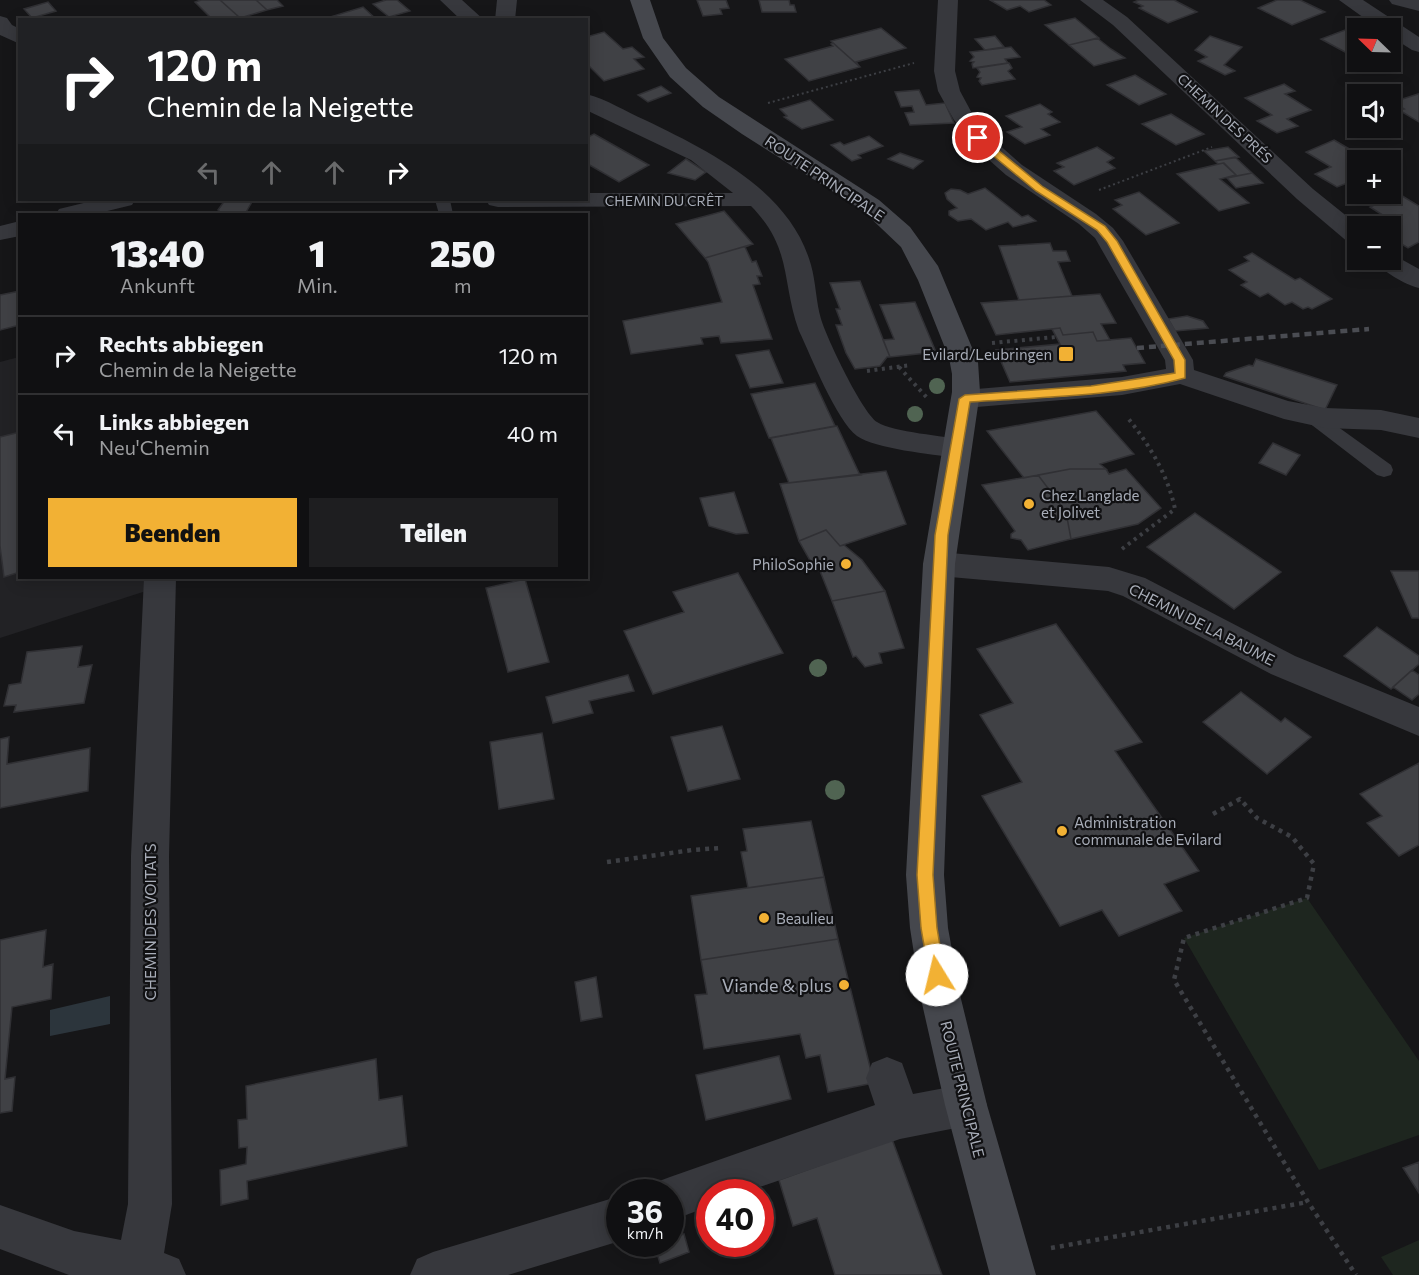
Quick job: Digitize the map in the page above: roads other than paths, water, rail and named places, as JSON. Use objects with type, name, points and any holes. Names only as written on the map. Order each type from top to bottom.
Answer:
[{"type":"street","points":[[450,0],[472,18]]},
{"type":"street","points":[[505,18],[507,0]]},
{"type":"street","name":"ROUTE PRINCIPALE","points":[[640,0],[649,34],[670,63],[695,88],[728,114],[858,196],[904,234],[934,288],[965,366],[965,399],[941,535],[925,875],[929,928],[941,999],[966,1105],[1026,1262]]},
{"type":"street","points":[[948,0],[944,55],[948,90],[978,138],[1039,189],[1101,228],[1112,241],[1163,330],[1180,368]]},
{"type":"street","name":"CHEMIN DES PRÉS","points":[[1090,0],[1120,21],[1248,138],[1305,194],[1347,228]]},
{"type":"street","points":[[1349,0],[1419,45]]},
{"type":"street","points":[[1399,0],[1419,5]]},
{"type":"street","points":[[0,22],[4,29],[18,37]]},
{"type":"street","points":[[588,102],[699,155],[758,198],[784,231],[792,247],[798,264],[807,317],[812,331],[832,373],[861,423],[880,435],[956,448]]},
{"type":"street","name":"CHEMIN DU CRÊT","points":[[588,200],[704,201],[758,198]]},
{"type":"street","points":[[72,213],[119,201]]},
{"type":"street","points":[[0,233],[18,228]]},
{"type":"street","points":[[1401,268],[1419,280]]},
{"type":"street","points":[[965,399],[1122,386],[1180,368],[1273,406],[1310,415],[1381,420],[1419,428]]},
{"type":"street","name":"CHEMIN DE LA BAUME","points":[[939,564],[1108,579],[1134,587],[1283,665],[1419,722]]},
{"type":"street","name":"CHEMIN DES VOITATS","points":[[151,1270],[150,856],[160,579]]},
{"type":"street","points":[[887,1078],[900,1118]]},
{"type":"street","points":[[684,1194],[900,1118],[966,1105]]},
{"type":"street","points":[[433,1275],[606,1222]]},
{"type":"street","points":[[0,1227],[74,1254],[151,1270]]},
{"type":"lane","points":[[1310,415],[1384,470]]},
{"type":"railway","points":[[1137,348],[1369,329]]},
{"type":"place","name":"Evilard/Leubringen","points":[[1066,354]]},
{"type":"place","name":"Chez Langlade et Jolivet","points":[[1029,504]]},
{"type":"place","name":"PhiloSophie","points":[[846,564]]},
{"type":"place","name":"Administration communale de Evilard","points":[[1062,831]]},
{"type":"place","name":"Beaulieu","points":[[764,918]]},
{"type":"place","name":"Viande & plus","points":[[844,985]]}]
